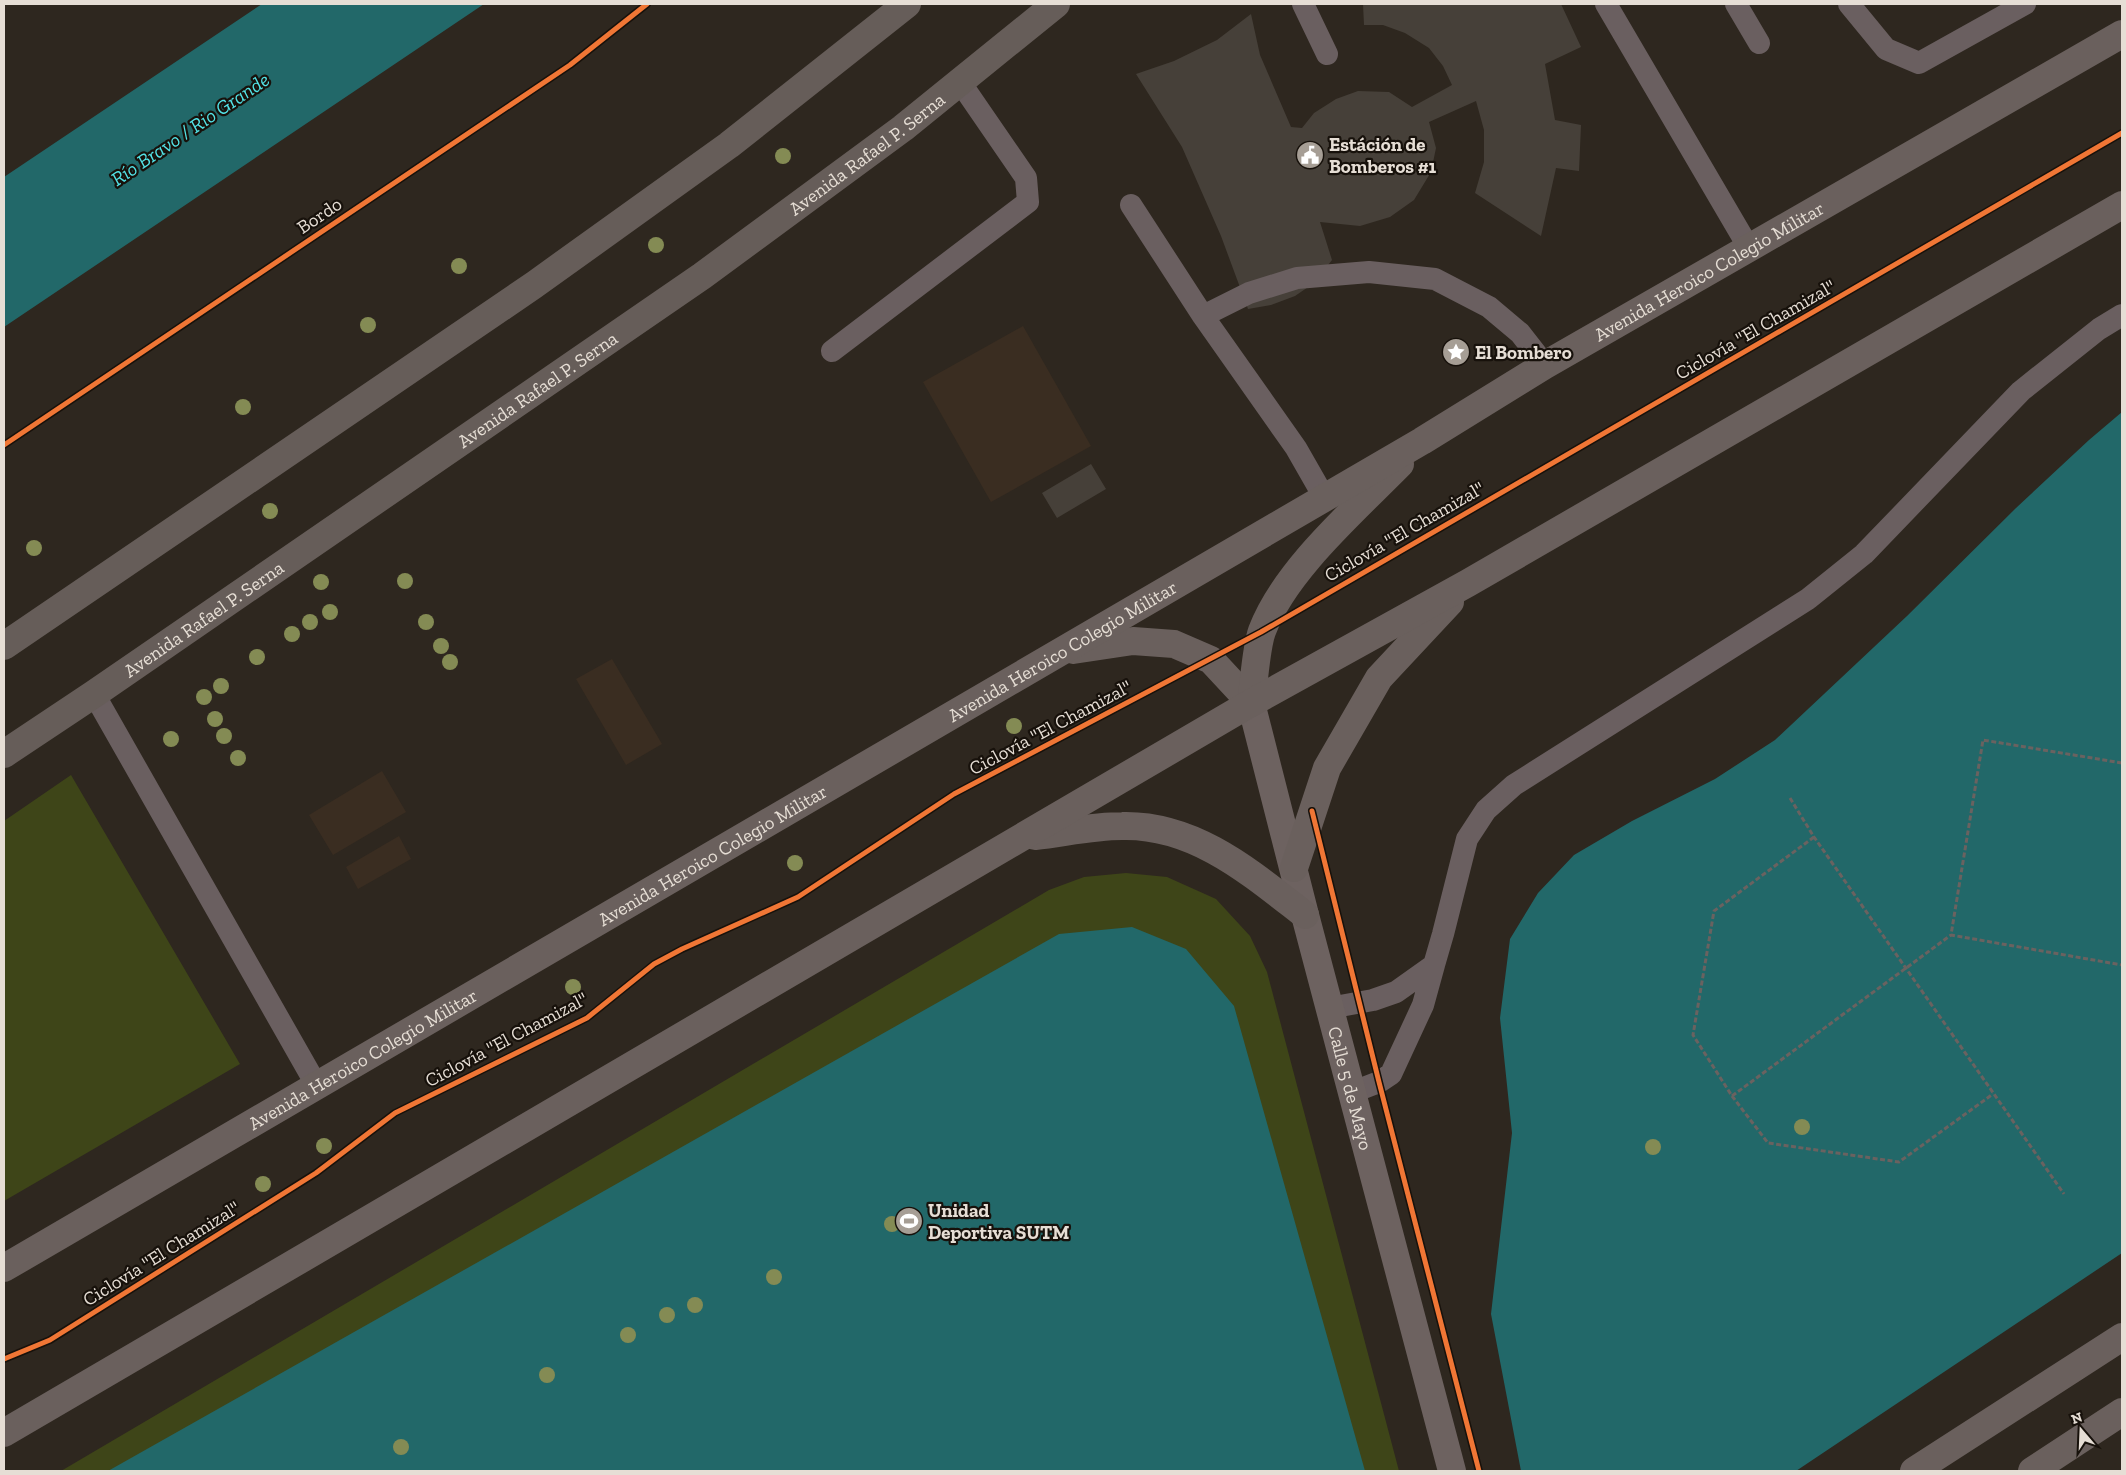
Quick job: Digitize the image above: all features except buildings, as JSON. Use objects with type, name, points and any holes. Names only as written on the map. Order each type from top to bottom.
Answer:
[{"type":"highway","points":[[4,646],[534,285],[729,145],[907,4]]},
{"type":"highway","name":"Avenida Rafael P. Serna","points":[[4,754],[702,276],[903,128],[1056,4]]},
{"type":"main road","name":"Avenida Heroico Colegio Militar","points":[[4,1268],[1422,441],[1545,365],[2122,34]]},
{"type":"main road","points":[[4,1433],[1251,703],[1468,583],[2122,205]]},
{"type":"main road","points":[[1251,703],[1261,632],[1278,600],[1296,574],[1329,537],[1422,441]]},
{"type":"main road","points":[[1294,868],[1327,768],[1379,678],[1468,583]]},
{"type":"main road","points":[[1059,652],[1133,641],[1174,644],[1211,660],[1251,703]]},
{"type":"main road","points":[[1023,838],[1123,826],[1161,830],[1199,842],[1251,873],[1305,915]]},
{"type":"main road","points":[[1914,1471],[2122,1337]]},
{"type":"main road","points":[[2032,1471],[2122,1412]]},
{"type":"street","name":"Calle 5 de Mayo","points":[[1251,703],[1329,1008],[1452,1471]]},
{"type":"lane","points":[[1303,4],[1328,54]]},
{"type":"lane","points":[[1606,4],[1749,248]]},
{"type":"lane","points":[[1736,4],[1759,43]]},
{"type":"lane","points":[[1849,4],[1886,49],[1919,63],[2025,4]]},
{"type":"lane","points":[[832,351],[1028,202],[1026,178],[960,82]]},
{"type":"lane","points":[[1131,205],[1203,316],[1296,448],[1324,497]]},
{"type":"lane","points":[[1203,316],[1249,292],[1297,278],[1369,272],[1435,279],[1488,307],[1520,333],[1545,365]]},
{"type":"lane","points":[[1352,1092],[1379,1082],[1391,1074],[1423,1005],[1467,839],[1486,810],[1514,785],[1808,599],[1864,554],[2021,391],[2099,329],[2122,315]]},
{"type":"lane","points":[[94,694],[317,1086]]},
{"type":"lane","points":[[1329,1008],[1373,1000],[1396,992],[1434,965]]},
{"type":"path","points":[[1732,1096],[1951,935],[1983,740],[2122,763]]},
{"type":"path","points":[[1790,798],[1814,837],[2064,1194]]},
{"type":"path","points":[[1814,837],[1714,911],[1693,1035],[1732,1096],[1768,1143],[1900,1162],[1993,1094]]},
{"type":"path","points":[[1951,935],[2122,966]]},
{"type":"shaded area","points":[[1023,326],[1091,446],[991,502],[923,382]]},
{"type":"shaded area","points":[[612,659],[662,744],[626,765],[576,679]]},
{"type":"shaded area","points":[[382,771],[406,812],[333,855],[309,815]]},
{"type":"shaded area","points":[[399,836],[411,859],[358,889],[346,867]]},
{"type":"green space","points":[[71,775],[240,1064],[4,1201],[4,821]]},
{"type":"green space","name":"Unidad Deportiva SUTM","points":[[1126,873],[1167,877],[1216,899],[1250,936],[1267,972],[1399,1471],[61,1471],[1049,890],[1084,877]]},
{"type":"water","name":"Río Bravo / Rio Grande","points":[[262,4],[484,4],[4,327],[4,177]]},
{"type":"water","points":[[2122,412],[2122,1253],[1796,1471],[1521,1471],[1491,1314],[1512,1133],[1500,1018],[1510,939],[1538,893],[1574,855],[1632,821],[1715,779],[1775,740],[1907,616],[2016,508]]},
{"type":"water","name":"Unidad Deportiva SUTM","points":[[1132,927],[1186,949],[1234,1006],[1365,1471],[108,1471],[1059,934]]},
{"type":"cycle path","name":"Bordo","points":[[4,445],[570,65],[647,4]]},
{"type":"cycle path","name":"Ciclovía \"El Chamizal\"","points":[[4,1359],[50,1340],[316,1173],[395,1113],[587,1018],[654,964],[682,949],[798,897],[954,794],[1261,632],[2122,133]]},
{"type":"cycle path","points":[[1312,811],[1379,1082],[1479,1471]]},
{"type":"place","name":"Estáción de Bomberos #1","points":[[1310,155]]},
{"type":"place","name":"El Bombero","points":[[1456,352]]},
{"type":"place","name":"Unidad Deportiva SUTM","points":[[909,1221]]}]
